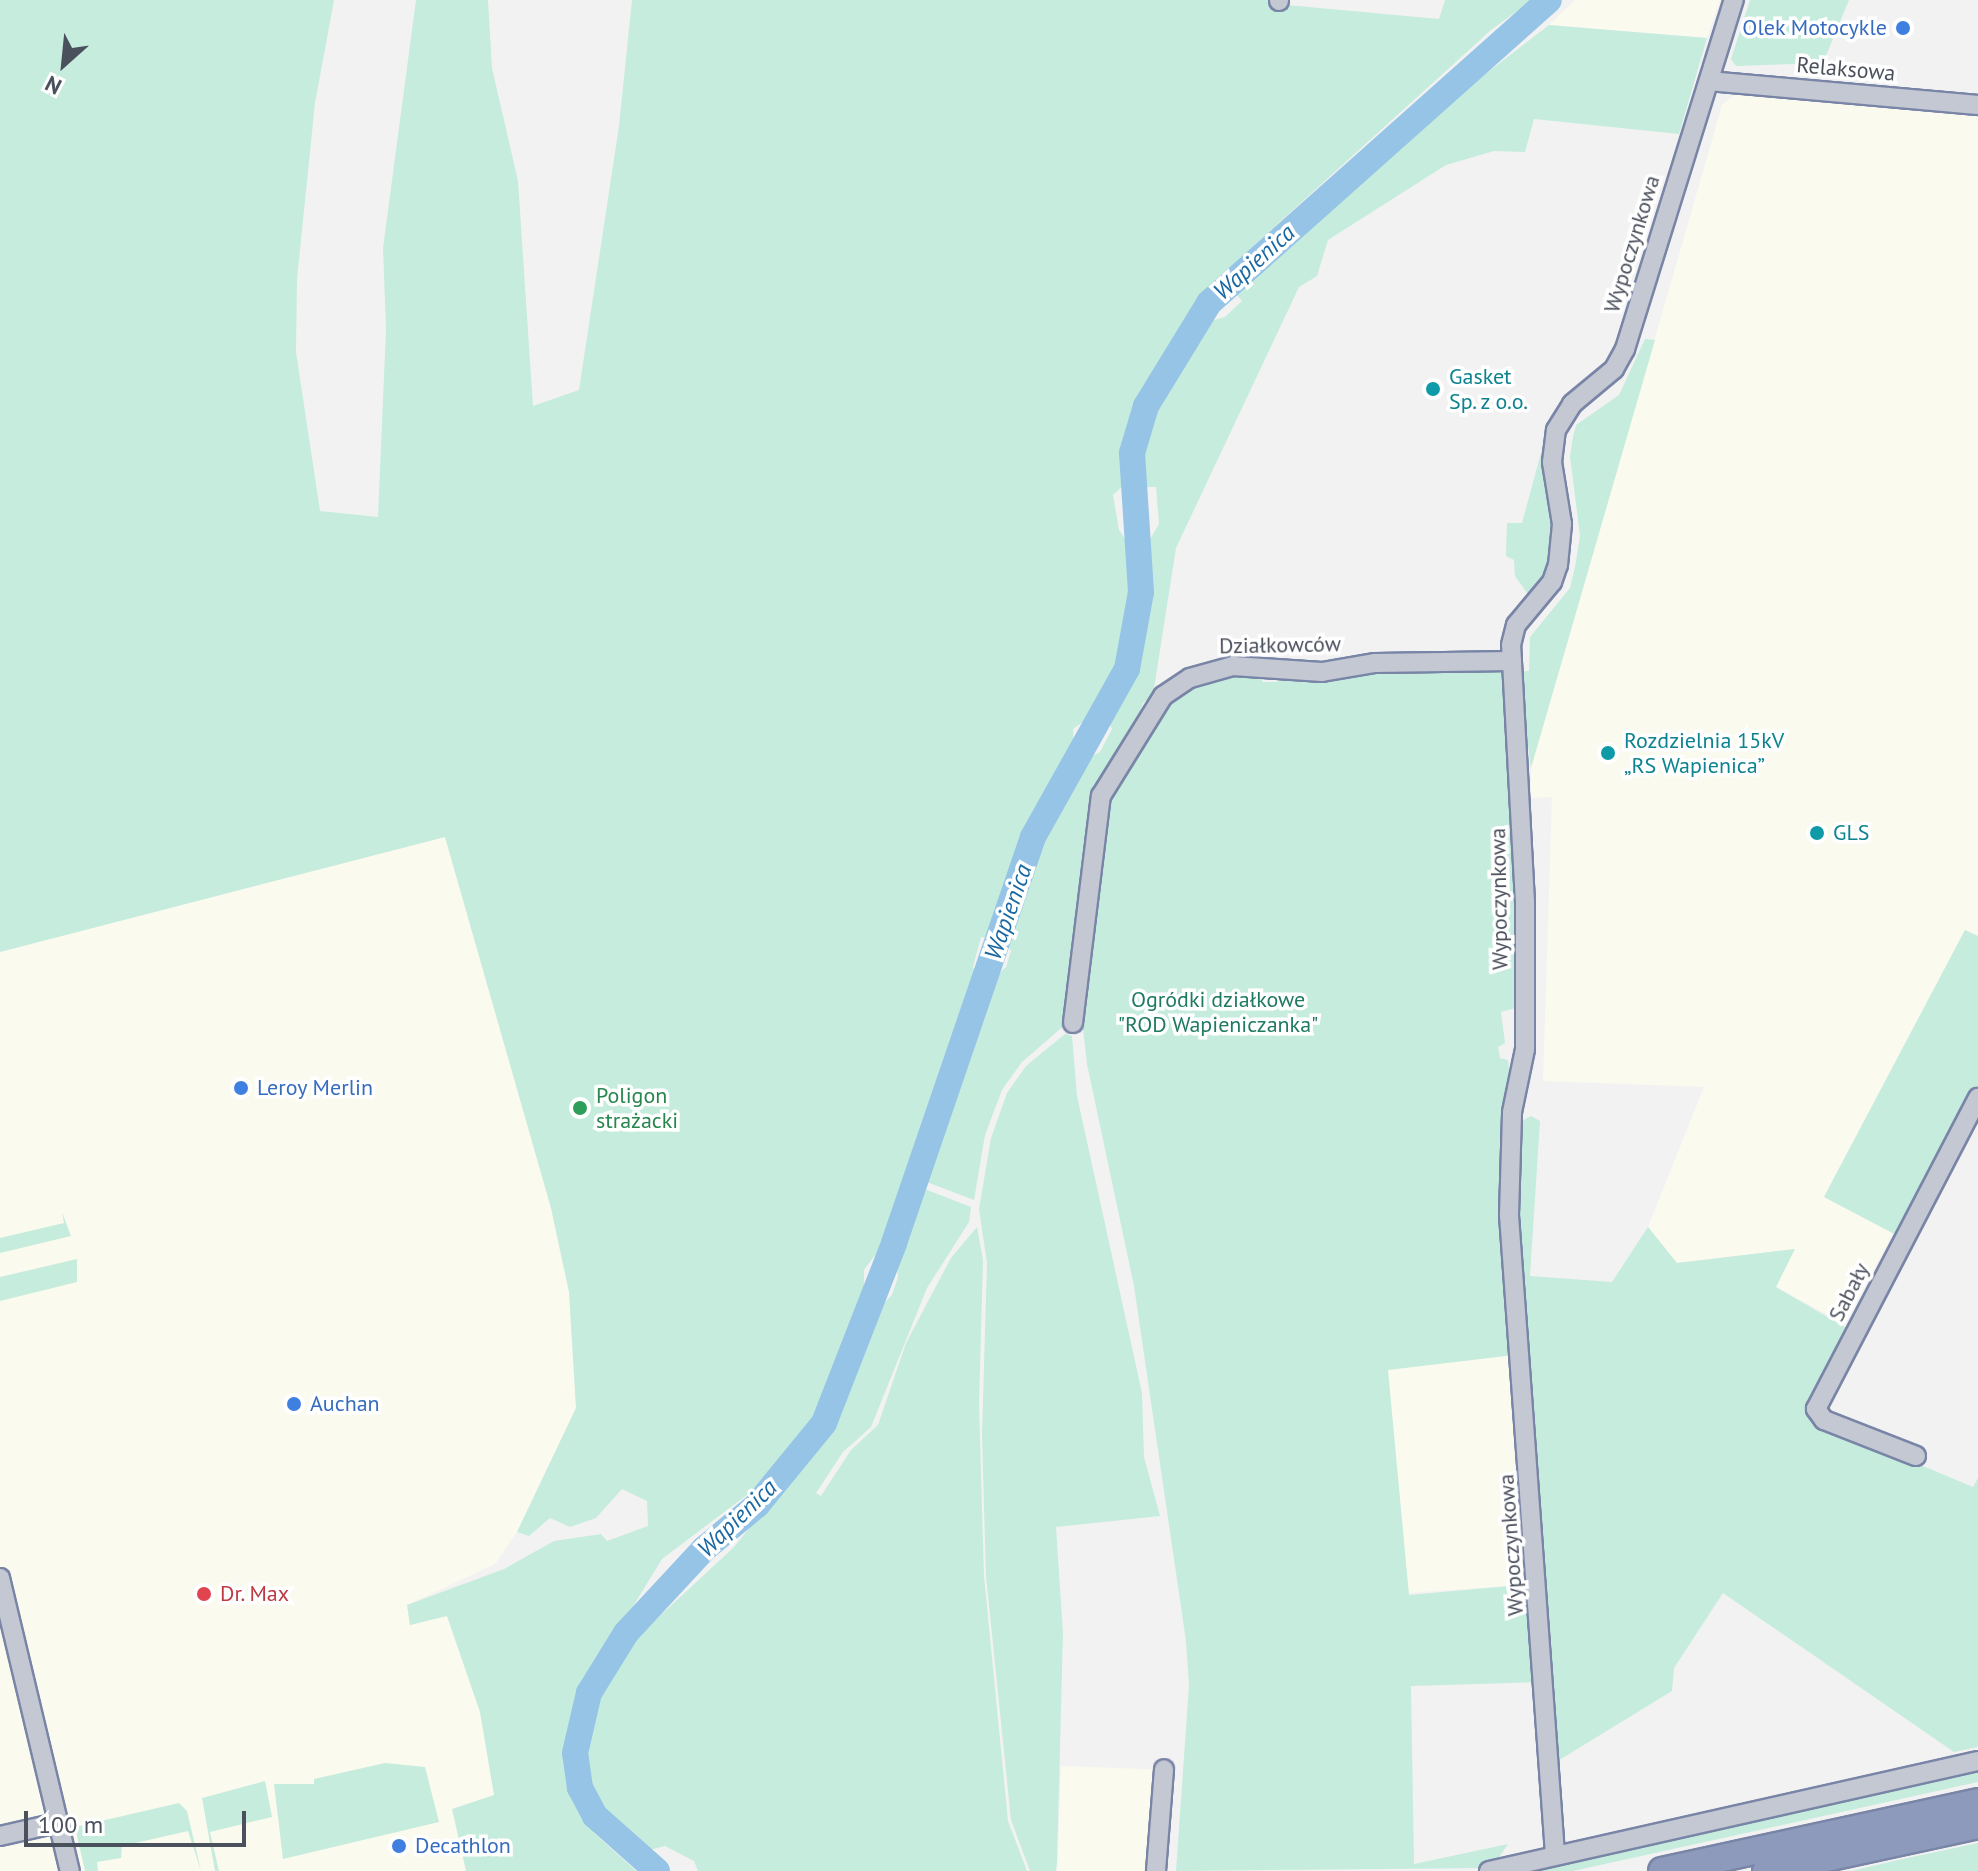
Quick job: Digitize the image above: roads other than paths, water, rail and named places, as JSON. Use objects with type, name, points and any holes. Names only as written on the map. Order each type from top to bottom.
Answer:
[{"type":"highway","points":[[1662,1871],[1978,1802]]},
{"type":"highway","points":[[1766,1871],[1978,1825]]},
{"type":"street","name":"Wypoczynkowa","points":[[1555,1854],[1509,1215],[1512,1112],[1525,1049],[1525,902],[1512,661],[1516,625],[1552,582],[1558,565],[1562,524],[1552,462],[1556,430],[1572,404],[1614,369],[1625,349],[1734,0]]},
{"type":"street","name":"Relaksowa","points":[[1709,81],[1978,105]]},
{"type":"street","name":"Działkowców","points":[[1073,1023],[1101,796],[1163,696],[1190,678],[1233,666],[1322,672],[1375,663],[1512,661]]},
{"type":"street","name":"Sabały","points":[[1916,1456],[1824,1420],[1816,1409],[1978,1098]]},
{"type":"street","points":[[0,1578],[70,1871]]},
{"type":"street","points":[[1489,1871],[1978,1761]]},
{"type":"street","points":[[1156,1871],[1164,1769]]},
{"type":"street","points":[[0,1836],[57,1823]]},
{"type":"waterway","name":"Wapienica","points":[[657,1871],[595,1816],[580,1788],[575,1753],[589,1693],[626,1633],[704,1549],[757,1505],[824,1423],[894,1243],[1033,837],[1127,669],[1141,592],[1132,453],[1146,406],[1209,303],[1549,0]]},
{"type":"place","name":"Olek Motocykle","points":[[1903,28]]},
{"type":"place","name":"Gasket Sp. z o.o.","points":[[1433,389]]},
{"type":"place","name":"Rozdzielnia 15kV „RS Wapienica”","points":[[1608,753]]},
{"type":"place","name":"GLS","points":[[1817,833]]},
{"type":"place","name":"Leroy Merlin","points":[[241,1088]]},
{"type":"place","name":"Poligon strażacki","points":[[580,1108]]},
{"type":"place","name":"Auchan","points":[[294,1404]]},
{"type":"place","name":"Dr. Max","points":[[204,1594]]},
{"type":"place","name":"Decathlon","points":[[399,1846]]},
{"type":"park label","name":"Ogródki działkowe \"ROD Wapieniczanka\"","points":[[1218,1012]]}]
